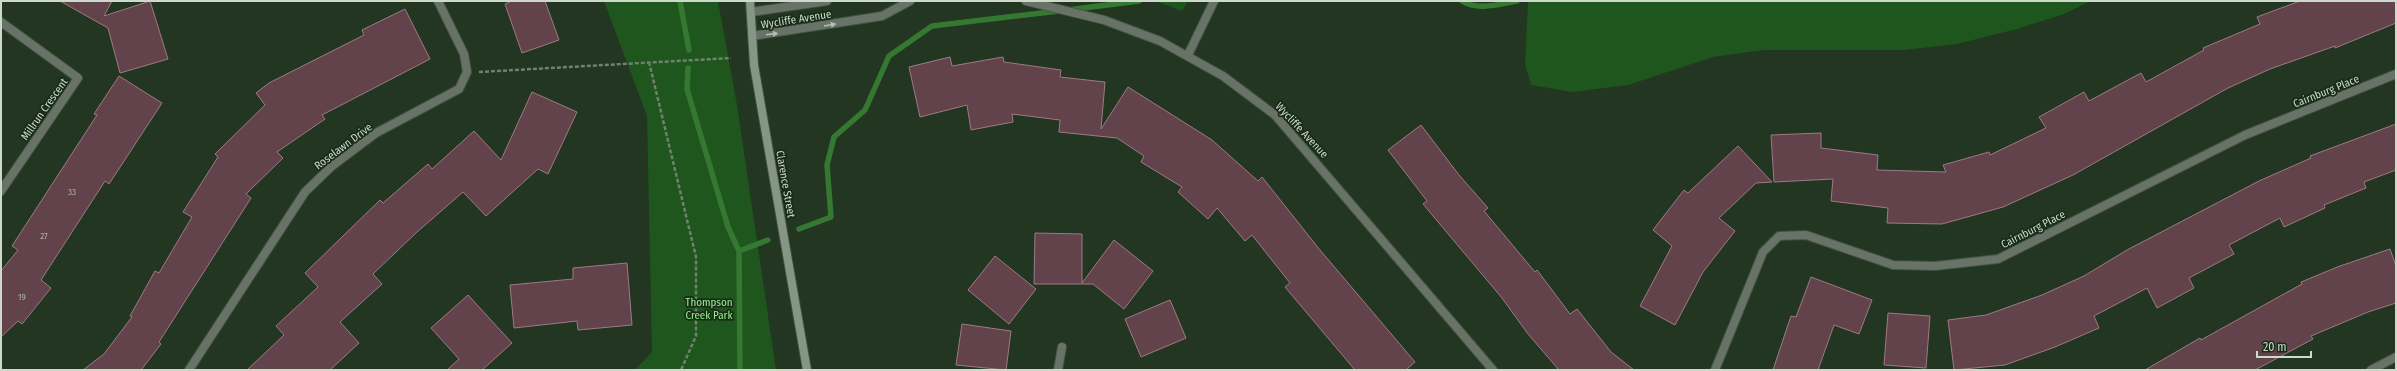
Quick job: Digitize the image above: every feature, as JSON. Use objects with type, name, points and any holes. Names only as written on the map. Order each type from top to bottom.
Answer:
[{"type":"street","points":[[438,1],[464,54],[467,72]]},
{"type":"street","name":"Clarence Street","points":[[750,1],[754,65],[807,370]]},
{"type":"street","name":"Wycliffe Avenue","points":[[751,12],[827,1]]},
{"type":"street","name":"Wycliffe Avenue","points":[[752,36],[882,16],[910,1]]},
{"type":"street","name":"Wycliffe Avenue","points":[[1026,1],[1104,20],[1132,30],[1188,55],[1223,76],[1275,115],[1489,368]]},
{"type":"street","points":[[1188,55],[1214,1]]},
{"type":"street","name":"Millrun Crescent","points":[[1,22],[78,78],[1,191]]},
{"type":"street","name":"Roselawn Drive","points":[[189,370],[305,192],[332,166],[376,133],[459,89],[467,72]]},
{"type":"street","name":"Cairnburg Place","points":[[1715,370],[1763,252],[1779,236],[1806,235],[1893,265],[1935,266],[1998,259],[2245,135],[2396,74]]},
{"type":"street","points":[[1058,370],[1062,347]]},
{"type":"street","points":[[2370,370],[2396,357]]},
{"type":"path","points":[[467,72],[731,58]]},
{"type":"path","points":[[649,62],[696,257],[696,336],[681,370]]},
{"type":"green space","name":"Thompson Creek Park","points":[[604,1],[718,1],[737,105],[776,370],[635,370],[652,352],[647,116]]},
{"type":"green space","points":[[1155,1],[1188,1],[1182,11]]},
{"type":"green space","points":[[1528,1],[2091,1],[2064,14],[2017,29],[1957,44],[1904,50],[1763,50],[1713,57],[1628,85],[1572,92],[1531,85],[1525,64]]},
{"type":"building","points":[[60,1],[112,1],[104,16],[150,1],[168,59],[120,73],[108,28]]},
{"type":"building","points":[[512,1],[545,1],[559,40],[522,53],[505,4]]},
{"type":"building","points":[[2300,1],[2396,1],[2396,23],[2335,48],[2335,46],[2270,69],[2228,88],[2073,175],[2003,207],[1942,224],[1887,223],[1888,208],[1831,201],[1833,179],[1774,182],[1771,135],[1821,133],[1821,148],[1878,155],[1877,170],[1946,172],[1943,165],[1989,152],[1990,155],[2046,128],[2039,117],[2084,92],[2089,101],[2141,73],[2146,82],[2204,50],[2203,48],[2260,24],[2257,17]]},
{"type":"building","points":[[405,9],[430,59],[322,115],[325,119],[277,152],[283,158],[246,194],[251,198],[159,342],[161,344],[141,370],[83,370],[104,354],[132,317],[130,316],[155,271],[159,273],[192,217],[183,212],[218,157],[215,154],[265,105],[256,93],[269,83],[364,35],[362,30]]},
{"type":"building","points":[[950,57],[952,66],[1003,57],[1004,62],[1061,70],[1060,77],[1105,82],[1101,129],[1128,87],[1212,140],[1258,181],[1262,177],[1320,250],[1415,362],[1406,370],[1355,370],[1285,287],[1290,283],[1252,235],[1245,241],[1217,208],[1208,219],[1178,192],[1182,187],[1141,162],[1144,156],[1117,138],[1059,132],[1060,120],[1012,114],[1013,122],[971,130],[967,105],[920,117],[909,67]]},
{"type":"building","points":[[119,76],[162,103],[109,184],[105,181],[41,280],[51,288],[22,324],[18,321],[1,337],[1,271],[18,250],[12,246],[97,115],[94,114]]},
{"type":"building","points":[[532,92],[577,112],[548,174],[538,169],[486,216],[463,192],[417,232],[373,274],[382,284],[340,322],[359,343],[330,370],[247,370],[284,335],[276,326],[318,287],[305,273],[380,200],[383,203],[428,164],[432,169],[474,131],[501,160]]},
{"type":"building","points":[[2396,124],[2396,170],[2364,182],[2366,188],[2324,205],[2325,208],[2284,227],[2280,218],[2229,245],[2234,254],[2189,278],[2194,288],[2157,308],[2147,288],[2094,316],[2099,328],[2055,347],[2005,365],[1954,370],[1948,320],[1986,315],[2042,295],[2084,276],[2127,250],[2259,181],[2311,158],[2310,156]]},
{"type":"building","points":[[1421,125],[1459,175],[1488,208],[1484,211],[1535,272],[1537,270],[1570,314],[1577,309],[1611,352],[1634,370],[1559,370],[1528,334],[1502,298],[1423,204],[1427,201],[1388,150]]},
{"type":"building","points":[[1738,146],[1772,182],[1756,183],[1719,218],[1735,231],[1703,272],[1675,325],[1640,306],[1672,246],[1653,230],[1684,190],[1688,193]]},
{"type":"building","points":[[1035,233],[1082,234],[1082,283],[1114,240],[1153,271],[1124,309],[1093,284],[1034,284]]},
{"type":"building","points":[[2390,249],[2396,266],[2396,303],[2368,312],[2311,336],[2313,339],[2255,370],[2145,370],[2200,338],[2201,340],[2302,284],[2301,282],[2340,266]]},
{"type":"building","points":[[995,256],[1036,289],[1009,324],[968,290]]},
{"type":"building","points":[[627,263],[632,325],[578,330],[577,321],[514,328],[510,285],[573,279],[573,268]]},
{"type":"building","points":[[1811,277],[1872,300],[1859,334],[1834,325],[1818,370],[1773,370],[1791,316],[1796,317]]},
{"type":"building","points":[[468,295],[512,343],[482,370],[447,370],[459,359],[431,328]]},
{"type":"building","points":[[1170,300],[1186,338],[1141,357],[1125,319]]},
{"type":"building","points":[[1888,313],[1930,316],[1926,368],[1884,365]]},
{"type":"building","points":[[962,324],[1011,331],[1006,370],[956,365]]},
{"type":"waterway","points":[[680,1],[689,50]]},
{"type":"waterway","points":[[1067,10],[1139,1]]},
{"type":"waterway","points":[[1462,1],[1475,6],[1496,5],[1517,1]]},
{"type":"waterway","points":[[799,229],[831,217],[827,165],[834,137],[865,110],[889,56],[932,26],[1059,11]]},
{"type":"waterway","points":[[688,68],[687,89],[728,227],[739,251],[740,370]]},
{"type":"waterway","points":[[739,251],[768,240]]}]
